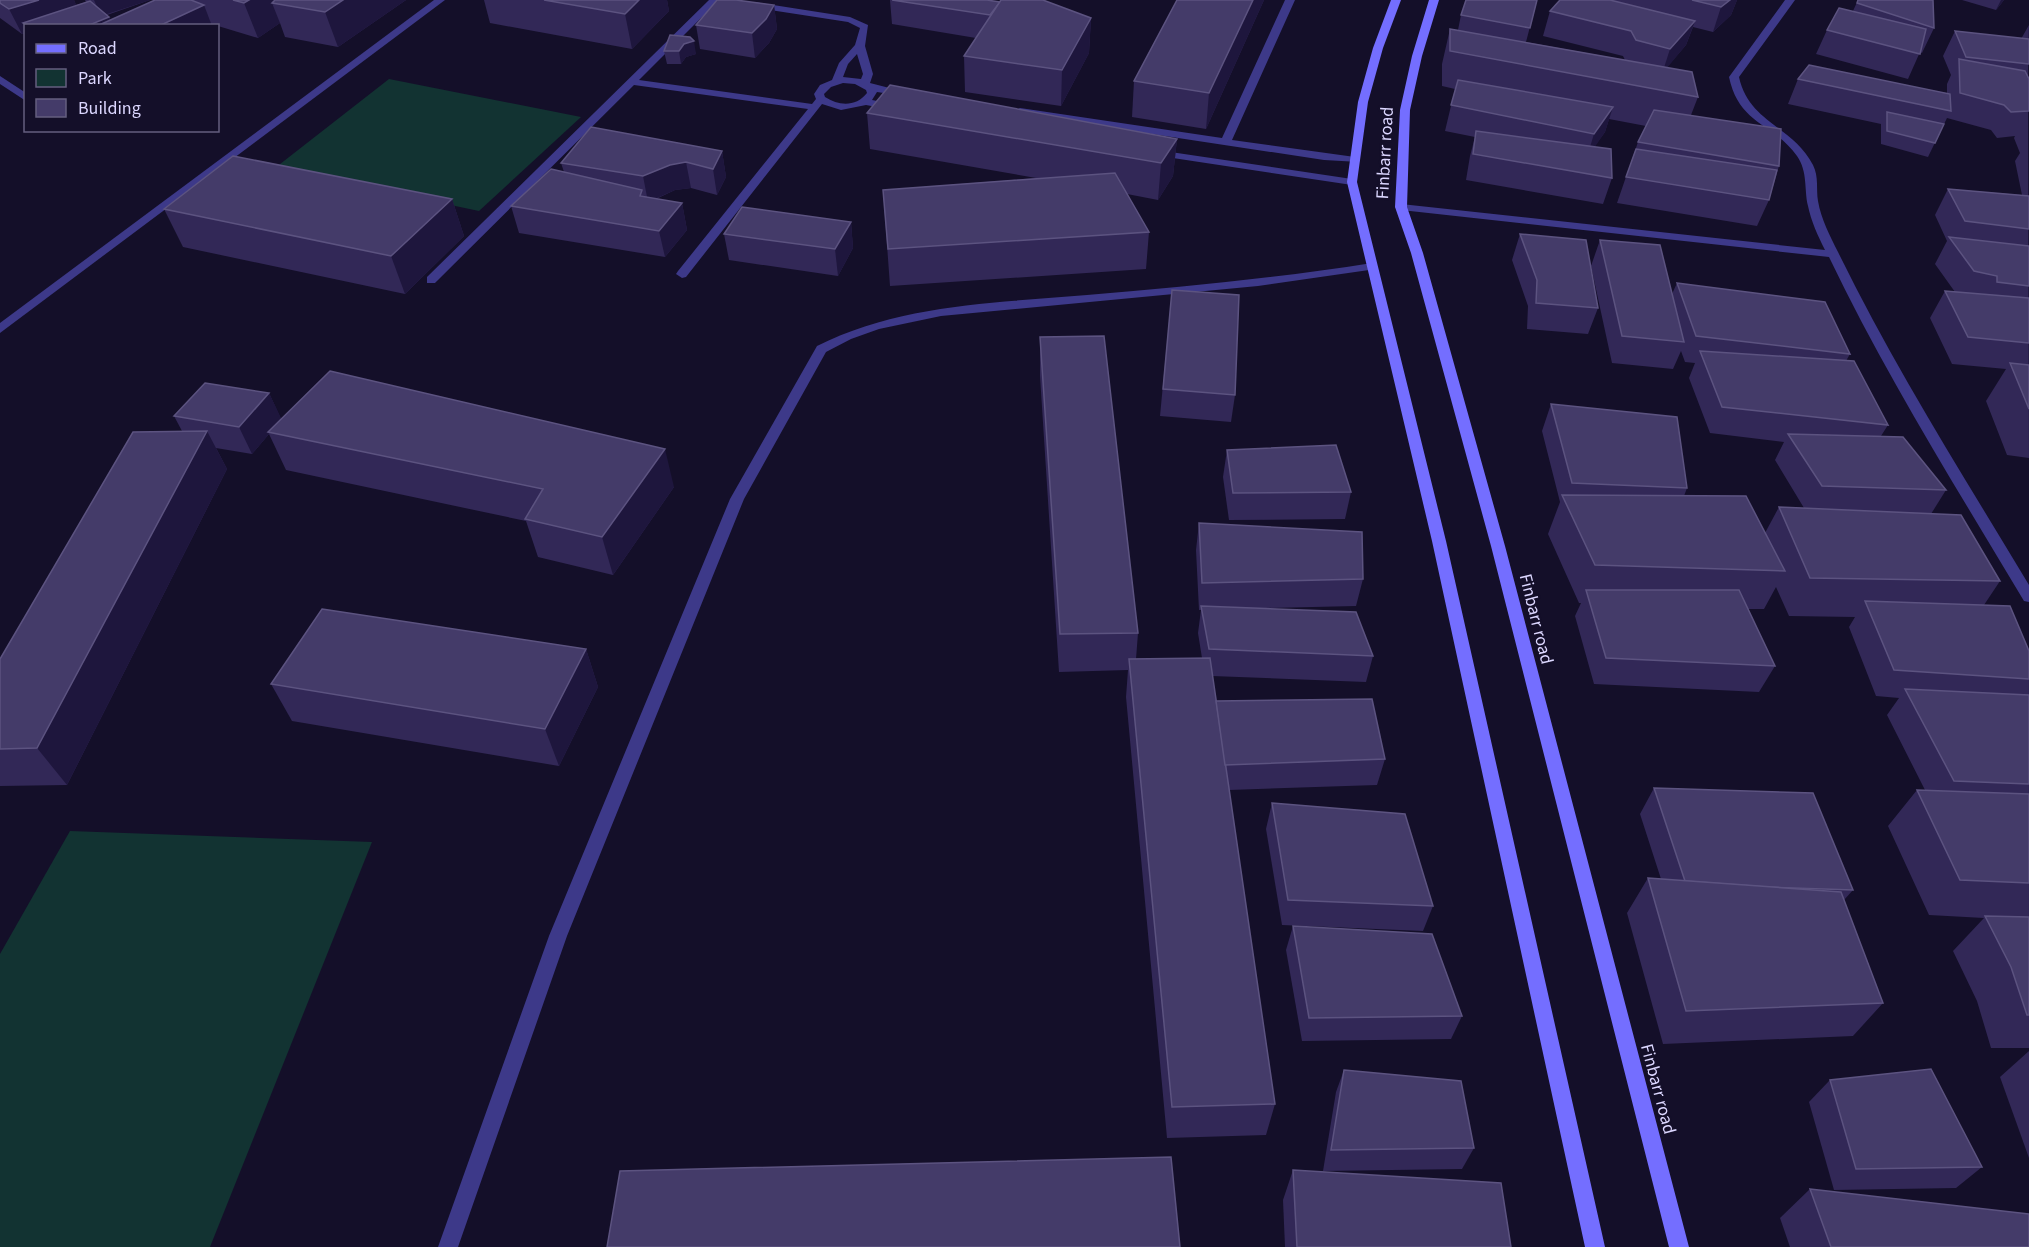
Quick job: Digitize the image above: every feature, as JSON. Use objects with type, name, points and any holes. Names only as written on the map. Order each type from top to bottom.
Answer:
[{"type":"main road","name":"Finbarr road","points":[[1395,0],[1378,48],[1363,102],[1353,182],[1439,541],[1595,1247]]},
{"type":"main road","name":"Finbarr road","points":[[1434,0],[1417,56],[1405,110],[1401,207],[1417,253],[1498,546],[1678,1247]]},
{"type":"street","points":[[0,329],[440,0]]},
{"type":"street","points":[[431,280],[714,0]]},
{"type":"street","points":[[1230,165],[1232,143],[1290,0]]},
{"type":"street","points":[[1790,0],[1734,77],[1735,93],[1746,108],[1792,142],[1809,168],[1813,206],[1833,254],[1909,396],[2029,597]]},
{"type":"street","points":[[745,4],[860,23],[865,27],[860,46],[844,63],[837,81]]},
{"type":"street","points":[[860,46],[868,74],[868,86],[872,93],[864,102]]},
{"type":"street","points":[[0,80],[24,97]]},
{"type":"street","points":[[682,274],[817,103],[821,88],[837,81],[857,81],[868,86],[918,95]]},
{"type":"street","points":[[632,82],[834,106],[844,107],[864,102],[910,110]]},
{"type":"street","points":[[1013,109],[1355,160]]},
{"type":"street","points":[[1150,152],[1353,182]]},
{"type":"street","points":[[1401,207],[1833,254]]},
{"type":"street","points":[[448,1247],[558,936],[736,499],[820,349],[838,338],[880,325],[968,309],[1230,286],[1372,267]]},
{"type":"green space","points":[[389,79],[581,117],[479,211],[275,168]]},
{"type":"green space","points":[[70,831],[372,842],[210,1247],[0,1247],[0,954]]},
{"type":"building","points":[[0,0],[39,0],[9,9],[0,3]]},
{"type":"building","points":[[155,0],[191,0],[204,5],[163,24],[101,24]]},
{"type":"building","points":[[233,0],[249,0],[244,3]]},
{"type":"building","points":[[275,0],[343,0],[325,12],[272,3]]},
{"type":"building","points":[[544,0],[639,0],[625,14]]},
{"type":"building","points":[[717,0],[774,5],[766,19],[752,33],[696,25]]},
{"type":"building","points":[[892,0],[987,0],[1000,2],[990,15]]},
{"type":"building","points":[[1001,0],[1043,0],[1091,18],[1062,70],[964,56]]},
{"type":"building","points":[[1177,0],[1253,0],[1209,93],[1134,81]]},
{"type":"building","points":[[1466,0],[1537,0],[1530,28],[1461,15]]},
{"type":"building","points":[[1560,0],[1610,0],[1695,21],[1670,49],[1636,40],[1631,31],[1550,11]]},
{"type":"building","points":[[1692,0],[1730,0],[1721,7]]},
{"type":"building","points":[[1858,0],[1933,0],[1934,28],[1857,3]]},
{"type":"building","points":[[90,1],[109,17],[92,24],[23,23]]},
{"type":"building","points":[[1839,8],[1926,29],[1920,54],[1827,30]]},
{"type":"building","points":[[1450,29],[1692,72],[1698,97],[1450,51]]},
{"type":"building","points":[[1955,31],[2029,39],[2029,64],[1966,57]]},
{"type":"building","points":[[670,35],[690,37],[694,41],[684,44],[679,51],[664,51]]},
{"type":"building","points":[[1959,59],[2025,71],[2029,79],[2029,111],[2011,112],[2004,105],[1960,93]]},
{"type":"building","points":[[1809,65],[1950,94],[1951,111],[1798,79]]},
{"type":"building","points":[[1458,80],[1613,107],[1594,134],[1451,105]]},
{"type":"building","points":[[890,85],[1177,139],[1161,163],[867,113]]},
{"type":"building","points":[[1654,110],[1781,129],[1779,166],[1638,142]]},
{"type":"building","points":[[1887,112],[1944,124],[1935,143],[1887,131]]},
{"type":"building","points":[[591,127],[722,151],[713,169],[686,162],[670,165],[643,176],[561,163]]},
{"type":"building","points":[[1476,131],[1611,149],[1612,178],[1473,154]]},
{"type":"building","points":[[1636,149],[1777,170],[1769,200],[1626,177]]},
{"type":"building","points":[[233,156],[452,199],[391,256],[164,209]]},
{"type":"building","points":[[551,169],[642,190],[640,196],[682,203],[659,231],[511,206]]},
{"type":"building","points":[[1115,173],[1149,232],[888,249],[883,190]]},
{"type":"building","points":[[1948,189],[2029,196],[2029,229],[1965,221]]},
{"type":"building","points":[[742,207],[851,222],[835,249],[724,234]]},
{"type":"building","points":[[1520,234],[1586,240],[1598,308],[1536,303],[1537,280]]},
{"type":"building","points":[[1949,237],[2029,246],[2029,286],[1997,282],[1997,276],[1974,271]]},
{"type":"building","points":[[1600,240],[1660,245],[1684,342],[1622,336]]},
{"type":"building","points":[[1677,283],[1825,302],[1850,354],[1696,336]]},
{"type":"building","points":[[1172,290],[1239,295],[1235,395],[1163,389]]},
{"type":"building","points":[[1945,291],[2029,298],[2029,343],[1968,337]]},
{"type":"building","points":[[1104,336],[1138,633],[1060,634],[1040,337]]},
{"type":"building","points":[[1700,351],[1854,361],[1888,425],[1722,407]]},
{"type":"building","points":[[2010,363],[2029,365],[2029,409]]},
{"type":"building","points":[[330,371],[665,449],[602,537],[525,519],[543,489],[268,432]]},
{"type":"building","points":[[205,383],[269,393],[239,427],[174,416]]},
{"type":"building","points":[[1551,404],[1677,417],[1687,488],[1572,483]]},
{"type":"building","points":[[207,431],[37,748],[0,749],[0,659],[133,432]]},
{"type":"building","points":[[1788,434],[1903,437],[1946,490],[1822,486]]},
{"type":"building","points":[[1336,445],[1351,492],[1233,493],[1227,450]]},
{"type":"building","points":[[1562,495],[1746,496],[1785,571],[1595,565]]},
{"type":"building","points":[[1779,507],[1961,515],[2000,581],[1810,578]]},
{"type":"building","points":[[1199,523],[1362,532],[1363,579],[1202,583]]},
{"type":"building","points":[[1586,590],[1739,590],[1775,666],[1606,658]]},
{"type":"building","points":[[1865,601],[2010,606],[2029,651],[2029,679],[1894,670]]},
{"type":"building","points":[[1201,606],[1356,612],[1373,656],[1209,649]]},
{"type":"building","points":[[322,609],[586,649],[545,729],[271,684]]},
{"type":"building","points":[[1210,658],[1275,1104],[1172,1107],[1129,659]]},
{"type":"building","points":[[1905,689],[2029,695],[2029,784],[1954,781]]},
{"type":"building","points":[[1372,699],[1385,759],[1225,765],[1216,701]]},
{"type":"building","points":[[1654,788],[1813,793],[1853,890],[1685,881]]},
{"type":"building","points":[[1917,790],[2029,794],[2029,883],[1960,880]]},
{"type":"building","points":[[1272,803],[1405,814],[1433,906],[1288,900]]},
{"type":"building","points":[[1648,878],[1841,892],[1883,1003],[1686,1011]]},
{"type":"building","points":[[1985,916],[2029,917],[2029,1015],[2027,1015],[2011,967]]},
{"type":"building","points":[[1293,926],[1432,934],[1462,1016],[1309,1018]]},
{"type":"building","points":[[1931,1069],[1982,1167],[1856,1169],[1830,1080]]},
{"type":"building","points":[[1344,1070],[1461,1081],[1474,1148],[1331,1150]]},
{"type":"building","points":[[1171,1157],[1180,1247],[607,1247],[620,1171]]},
{"type":"building","points":[[1293,1170],[1501,1183],[1511,1247],[1297,1247]]},
{"type":"building","points":[[1810,1189],[2029,1214],[2029,1247],[1831,1247]]}]
